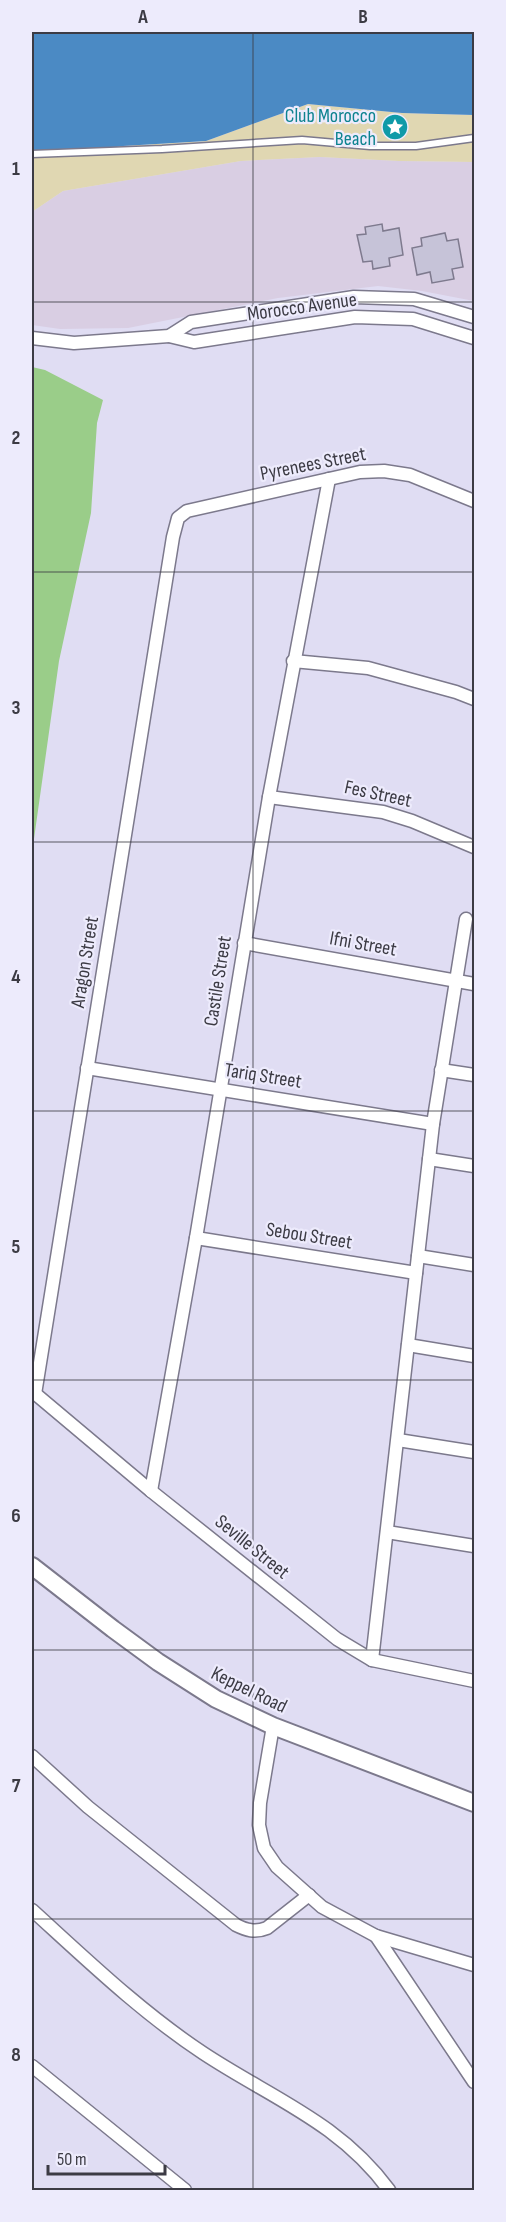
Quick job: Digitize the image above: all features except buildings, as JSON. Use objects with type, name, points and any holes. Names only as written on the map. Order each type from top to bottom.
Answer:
[{"type":"street","points":[[32,338],[74,343],[169,336],[191,322],[354,297],[414,299],[474,317]]},
{"type":"street","name":"Morocco Avenue","points":[[169,336],[194,342],[355,317],[413,319],[474,338]]},
{"type":"street","name":"Pyrenees Street","points":[[173,537],[178,518],[187,511],[360,472],[384,471],[410,475],[474,501]]},
{"type":"street","name":"Castile Street","points":[[151,1491],[196,1238],[268,796],[329,479]]},
{"type":"street","name":"Aragon Street","points":[[33,1392],[173,537]]},
{"type":"street","points":[[293,661],[368,668],[474,699]]},
{"type":"street","name":"Fes Street","points":[[268,796],[382,813],[412,821],[474,847]]},
{"type":"street","points":[[372,1660],[433,1124],[466,919]]},
{"type":"street","name":"Ifni Street","points":[[244,943],[474,984]]},
{"type":"street","name":"Tariq Street","points":[[87,1068],[433,1124]]},
{"type":"street","points":[[441,1070],[474,1075]]},
{"type":"street","points":[[429,1159],[474,1166]]},
{"type":"street","name":"Sebou Street","points":[[196,1238],[416,1273]]},
{"type":"street","points":[[418,1256],[474,1265]]},
{"type":"street","points":[[408,1345],[474,1356]]},
{"type":"street","name":"Seville Street","points":[[33,1392],[151,1491],[356,1652],[372,1660],[474,1681]]},
{"type":"street","points":[[398,1440],[474,1452]]},
{"type":"street","points":[[387,1532],[474,1546]]},
{"type":"street","name":"Keppel Road","points":[[32,1566],[113,1629],[195,1687],[224,1704],[273,1726],[474,1803]]},
{"type":"street","points":[[273,1726],[260,1803],[259,1825],[264,1848],[277,1867],[329,1911],[376,1936],[474,1965]]},
{"type":"street","points":[[32,1756],[88,1807],[236,1924],[251,1931],[260,1931],[309,1895]]},
{"type":"street","points":[[32,1910],[171,2031],[205,2055],[329,2129],[373,2168],[389,2190]]},
{"type":"street","points":[[376,1936],[474,2082]]},
{"type":"street","points":[[32,2066],[185,2190]]},
{"type":"lane","points":[[32,154],[302,140],[370,146],[416,146],[474,138]]},
{"type":"shaded area","points":[[320,157],[474,162],[474,301],[422,291],[378,286],[278,298],[128,328],[60,329],[32,325],[32,212],[63,191],[241,161]]},
{"type":"green space","points":[[32,367],[45,370],[103,400],[97,423],[91,513],[59,661],[32,853]]},
{"type":"sand","points":[[308,104],[402,113],[474,115],[474,162],[320,157],[241,161],[63,191],[32,212],[32,156],[73,154],[123,146],[206,141]]},
{"type":"water","points":[[32,32],[474,32],[474,115],[402,113],[308,104],[206,141],[123,146],[73,154],[32,156]]},
{"type":"place","name":"Club Morocco Beach","points":[[395,127]]}]
